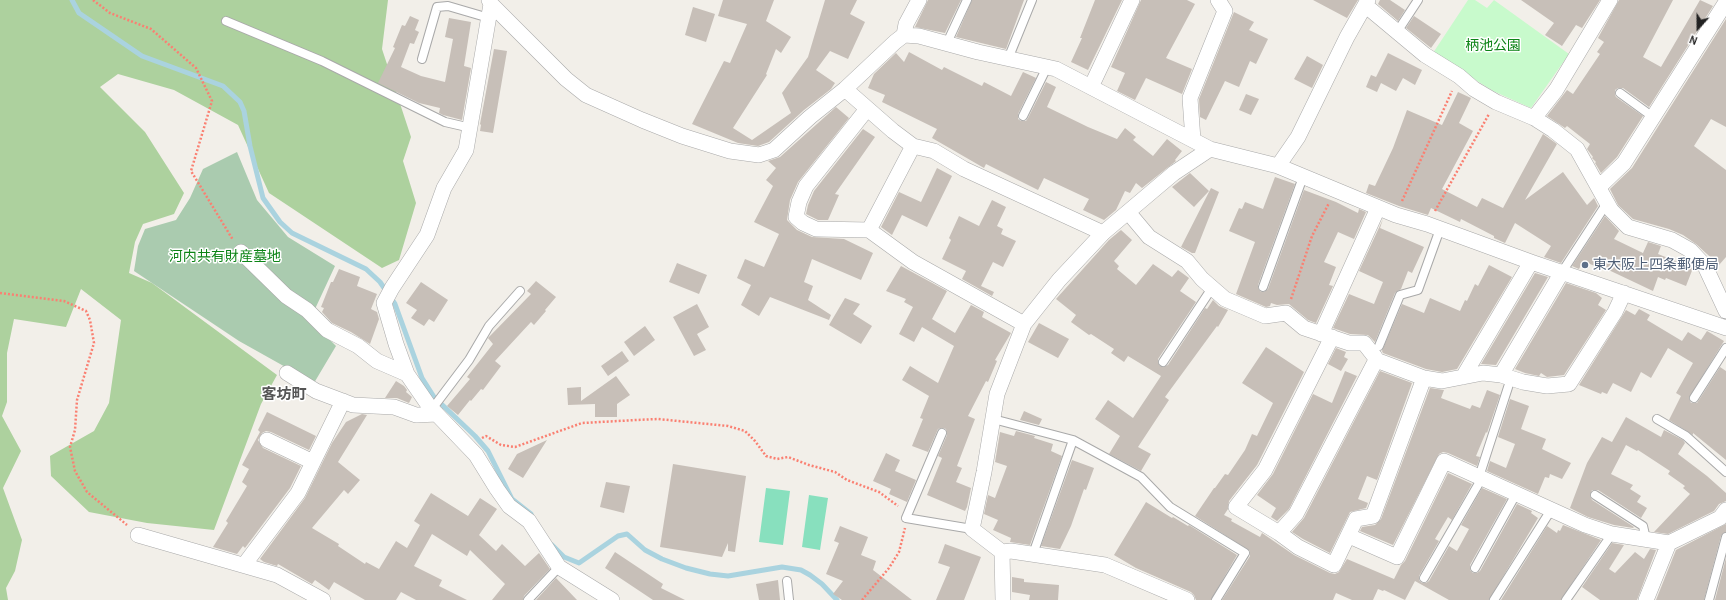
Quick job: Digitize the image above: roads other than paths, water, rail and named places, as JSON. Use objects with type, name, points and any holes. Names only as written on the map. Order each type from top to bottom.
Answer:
[{"type":"street","points":[[904,36],[906,24],[919,0]]},
{"type":"street","points":[[1091,87],[1132,0]]},
{"type":"street","points":[[1193,140],[1190,98],[1225,11],[1218,0]]},
{"type":"street","points":[[1534,118],[1556,90],[1610,0]]},
{"type":"street","points":[[1599,187],[1624,163],[1726,2],[1723,0]]},
{"type":"street","points":[[1278,166],[1298,137],[1334,67],[1347,37],[1367,3],[1397,32],[1425,55],[1459,76],[1474,89],[1496,102],[1534,118],[1553,130],[1577,149],[1599,187],[1610,210],[1628,227],[1672,240],[1690,250],[1704,266],[1726,311]]},
{"type":"street","points":[[490,7],[566,79],[586,94],[642,120],[682,136],[730,151],[759,155],[774,150],[810,117],[845,90],[895,42],[904,36],[919,36],[947,42],[978,52],[1056,69],[1210,149],[1278,166],[1396,215],[1726,328]]},
{"type":"street","points":[[490,7],[471,128],[466,150],[444,188],[427,234],[384,303],[406,374],[434,412],[476,455],[497,489],[510,506],[529,521],[559,567],[612,600]]},
{"type":"street","points":[[845,90],[893,132],[913,146],[934,151],[964,169],[1103,233]]},
{"type":"street","points":[[867,109],[806,186],[799,202],[796,217],[803,223],[816,229],[870,230],[912,262],[1024,324]]},
{"type":"street","points":[[870,230],[913,146]]},
{"type":"street","points":[[1181,599],[1105,565],[1011,551],[1002,552],[972,529],[984,472],[997,394],[1024,324],[1059,280],[1103,233],[1174,173],[1210,149]]},
{"type":"street","points":[[1378,208],[1326,336],[1265,470],[1236,507],[1280,533],[1298,547],[1334,565],[1356,519],[1373,516],[1424,378]]},
{"type":"street","points":[[1128,212],[1149,237],[1187,261],[1202,279],[1225,299],[1265,316],[1286,313],[1304,328],[1349,343],[1364,343],[1378,353],[1424,378],[1442,381],[1483,373],[1506,376],[1523,382],[1547,386],[1569,384],[1615,312],[1624,293]]},
{"type":"street","points":[[241,252],[286,296],[307,310],[327,330],[358,346],[377,361],[406,374]]},
{"type":"street","points":[[1463,377],[1531,262]]},
{"type":"street","points":[[1506,376],[1562,272]]},
{"type":"street","points":[[1280,533],[1296,514],[1378,353]]},
{"type":"street","points":[[287,373],[316,391],[353,405],[394,407],[416,415],[434,412]]},
{"type":"street","points":[[244,565],[298,493],[343,401]]},
{"type":"street","points":[[267,440],[313,462]]},
{"type":"street","points":[[1349,536],[1397,557],[1444,461],[1585,525],[1612,534],[1668,543],[1720,518],[1725,512]]},
{"type":"street","points":[[138,535],[277,575],[322,600]]},
{"type":"street","points":[[1646,600],[1668,543]]},
{"type":"street","points":[[1002,552],[1003,600]]},
{"type":"lane","points":[[947,42],[967,0]]},
{"type":"lane","points":[[1008,58],[1032,0]]},
{"type":"lane","points":[[1397,32],[1418,0]]},
{"type":"lane","points":[[422,59],[438,7],[490,7]]},
{"type":"lane","points":[[226,21],[322,61],[445,122],[471,128]]},
{"type":"lane","points":[[1023,116],[1047,67]]},
{"type":"lane","points":[[1620,93],[1653,117]]},
{"type":"lane","points":[[1263,286],[1303,177]]},
{"type":"lane","points":[[1562,272],[1607,203]]},
{"type":"lane","points":[[1378,353],[1400,295],[1418,290],[1434,227]]},
{"type":"lane","points":[[1163,362],[1212,288]]},
{"type":"lane","points":[[434,412],[469,360],[489,326],[520,291]]},
{"type":"lane","points":[[1694,398],[1726,348]]},
{"type":"lane","points":[[1424,578],[1480,478],[1506,376]]},
{"type":"lane","points":[[993,419],[1073,440],[1141,477],[1170,507],[1245,553],[1216,600]]},
{"type":"lane","points":[[1657,419],[1686,436],[1726,472]]},
{"type":"lane","points":[[942,433],[906,518],[972,529]]},
{"type":"lane","points":[[1033,554],[1073,440]]},
{"type":"lane","points":[[1475,568],[1516,494]]},
{"type":"lane","points":[[1595,496],[1643,526],[1646,539]]},
{"type":"lane","points":[[1494,600],[1551,510]]},
{"type":"lane","points":[[1566,600],[1612,534]]},
{"type":"lane","points":[[1709,600],[1726,537]]},
{"type":"lane","points":[[528,600],[559,567]]},
{"type":"lane","points":[[787,581],[789,600]]},
{"type":"waterway","points":[[72,0],[79,13],[142,56],[223,86],[240,102],[244,111],[250,146],[263,198],[280,222],[292,233],[366,269],[380,282],[395,304],[422,378],[434,397],[475,436],[488,451],[512,499],[531,514]]},
{"type":"waterway","points":[[552,545],[564,557],[579,563],[618,536],[627,534],[645,550],[662,559],[686,568],[710,574],[728,576],[782,567],[801,570],[822,584],[837,600]]},
{"type":"place","name":"東大阪上四条郵便局","points":[[1585,265]]},
{"type":"district","name":"客坊町","points":[[284,395]]},
{"type":"park label","name":"柄池公園","points":[[1493,46]]},
{"type":"park label","name":"河内共有財産墓地","points":[[225,257]]}]
